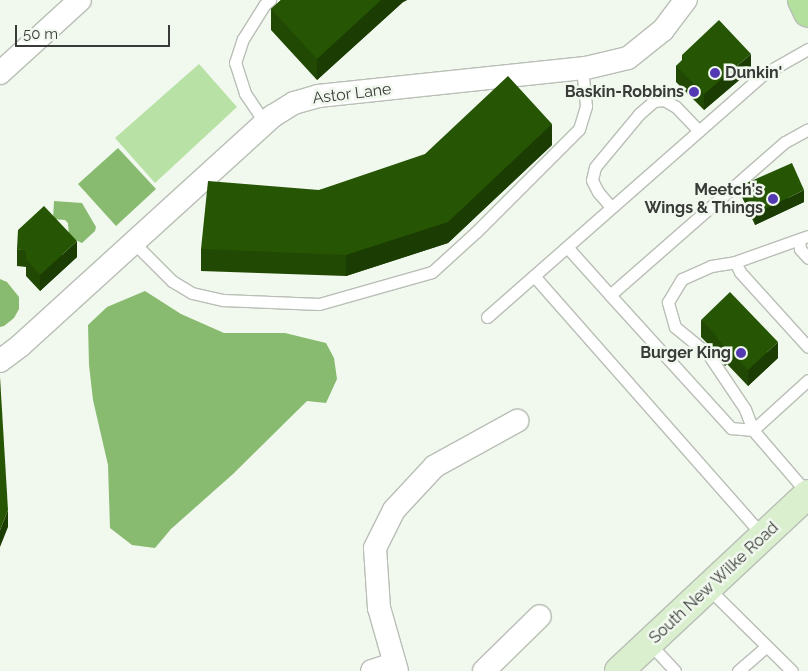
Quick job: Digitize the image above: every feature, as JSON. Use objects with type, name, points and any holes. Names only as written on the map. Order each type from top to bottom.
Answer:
[{"type":"main road","points":[[802,0],[808,13]]},
{"type":"main road","name":"South New Wilke Road","points":[[619,671],[808,494]]},
{"type":"street","points":[[0,73],[80,0]]},
{"type":"street","name":"Astor Lane","points":[[0,361],[22,345],[265,123],[294,103],[318,96],[582,69],[628,58],[663,30],[686,0]]},
{"type":"street","points":[[372,671],[395,667],[379,608],[375,548],[394,510],[436,466],[518,421]]},
{"type":"street","points":[[484,671],[540,616]]},
{"type":"lane","points":[[265,123],[245,93],[235,63],[243,39],[264,5],[270,0]]},
{"type":"lane","points":[[487,317],[764,74],[808,49]]},
{"type":"lane","points":[[134,243],[172,281],[192,293],[223,300],[319,304],[432,272],[476,232],[579,129],[586,106],[582,69]]},
{"type":"lane","points":[[611,208],[598,192],[592,180],[595,167],[639,114],[654,101],[664,100],[676,106],[699,131]]},
{"type":"lane","points":[[610,295],[785,142],[808,129]]},
{"type":"lane","points":[[803,238],[800,248],[808,258]]},
{"type":"lane","points":[[803,238],[735,262],[711,266],[682,279],[668,302],[675,327],[708,354],[745,409],[753,430],[808,494]]},
{"type":"lane","points":[[567,247],[730,428],[753,430],[808,380]]},
{"type":"lane","points":[[735,262],[740,272],[808,347]]},
{"type":"lane","points":[[534,276],[763,536]]},
{"type":"lane","points":[[708,588],[792,671]]},
{"type":"lane","points":[[649,643],[675,671]]},
{"type":"lane","points":[[738,671],[767,646]]},
{"type":"shaded area","points":[[199,64],[237,107],[155,183],[115,138]]},
{"type":"shaded area","points":[[118,148],[156,189],[116,226],[78,184]]},
{"type":"shaded area","points":[[54,201],[82,203],[96,227],[95,231],[82,243],[69,237],[68,223],[65,220],[53,219]]},
{"type":"shaded area","points":[[0,279],[7,282],[19,297],[19,309],[14,318],[0,327]]},
{"type":"shaded area","points":[[145,291],[181,314],[224,333],[285,333],[326,343],[334,358],[337,379],[326,403],[307,401],[233,474],[171,529],[155,548],[132,545],[110,528],[108,465],[93,400],[89,365],[88,325],[107,307]]},
{"type":"building","points":[[281,0],[381,0],[317,59],[271,9]]},
{"type":"building","points":[[719,20],[751,54],[704,94],[676,66],[684,58],[682,55]]},
{"type":"building","points":[[508,76],[552,124],[448,222],[346,255],[201,249],[208,181],[319,190],[425,154]]},
{"type":"building","name":"Meetch's Wings & Things","points":[[792,163],[804,190],[755,214],[742,185]]},
{"type":"building","points":[[44,206],[77,241],[40,275],[26,259],[26,251],[17,249],[18,230]]},
{"type":"building","points":[[730,292],[778,342],[748,370],[727,347],[725,349],[714,333],[701,320]]},
{"type":"building","points":[[0,377],[8,510],[0,530]]},
{"type":"place","name":"Dunkin'","points":[[715,73]]},
{"type":"place","name":"Baskin-Robbins","points":[[694,92]]},
{"type":"place","name":"Meetch's Wings & Things","points":[[773,199]]},
{"type":"place","name":"Burger King","points":[[741,353]]}]
